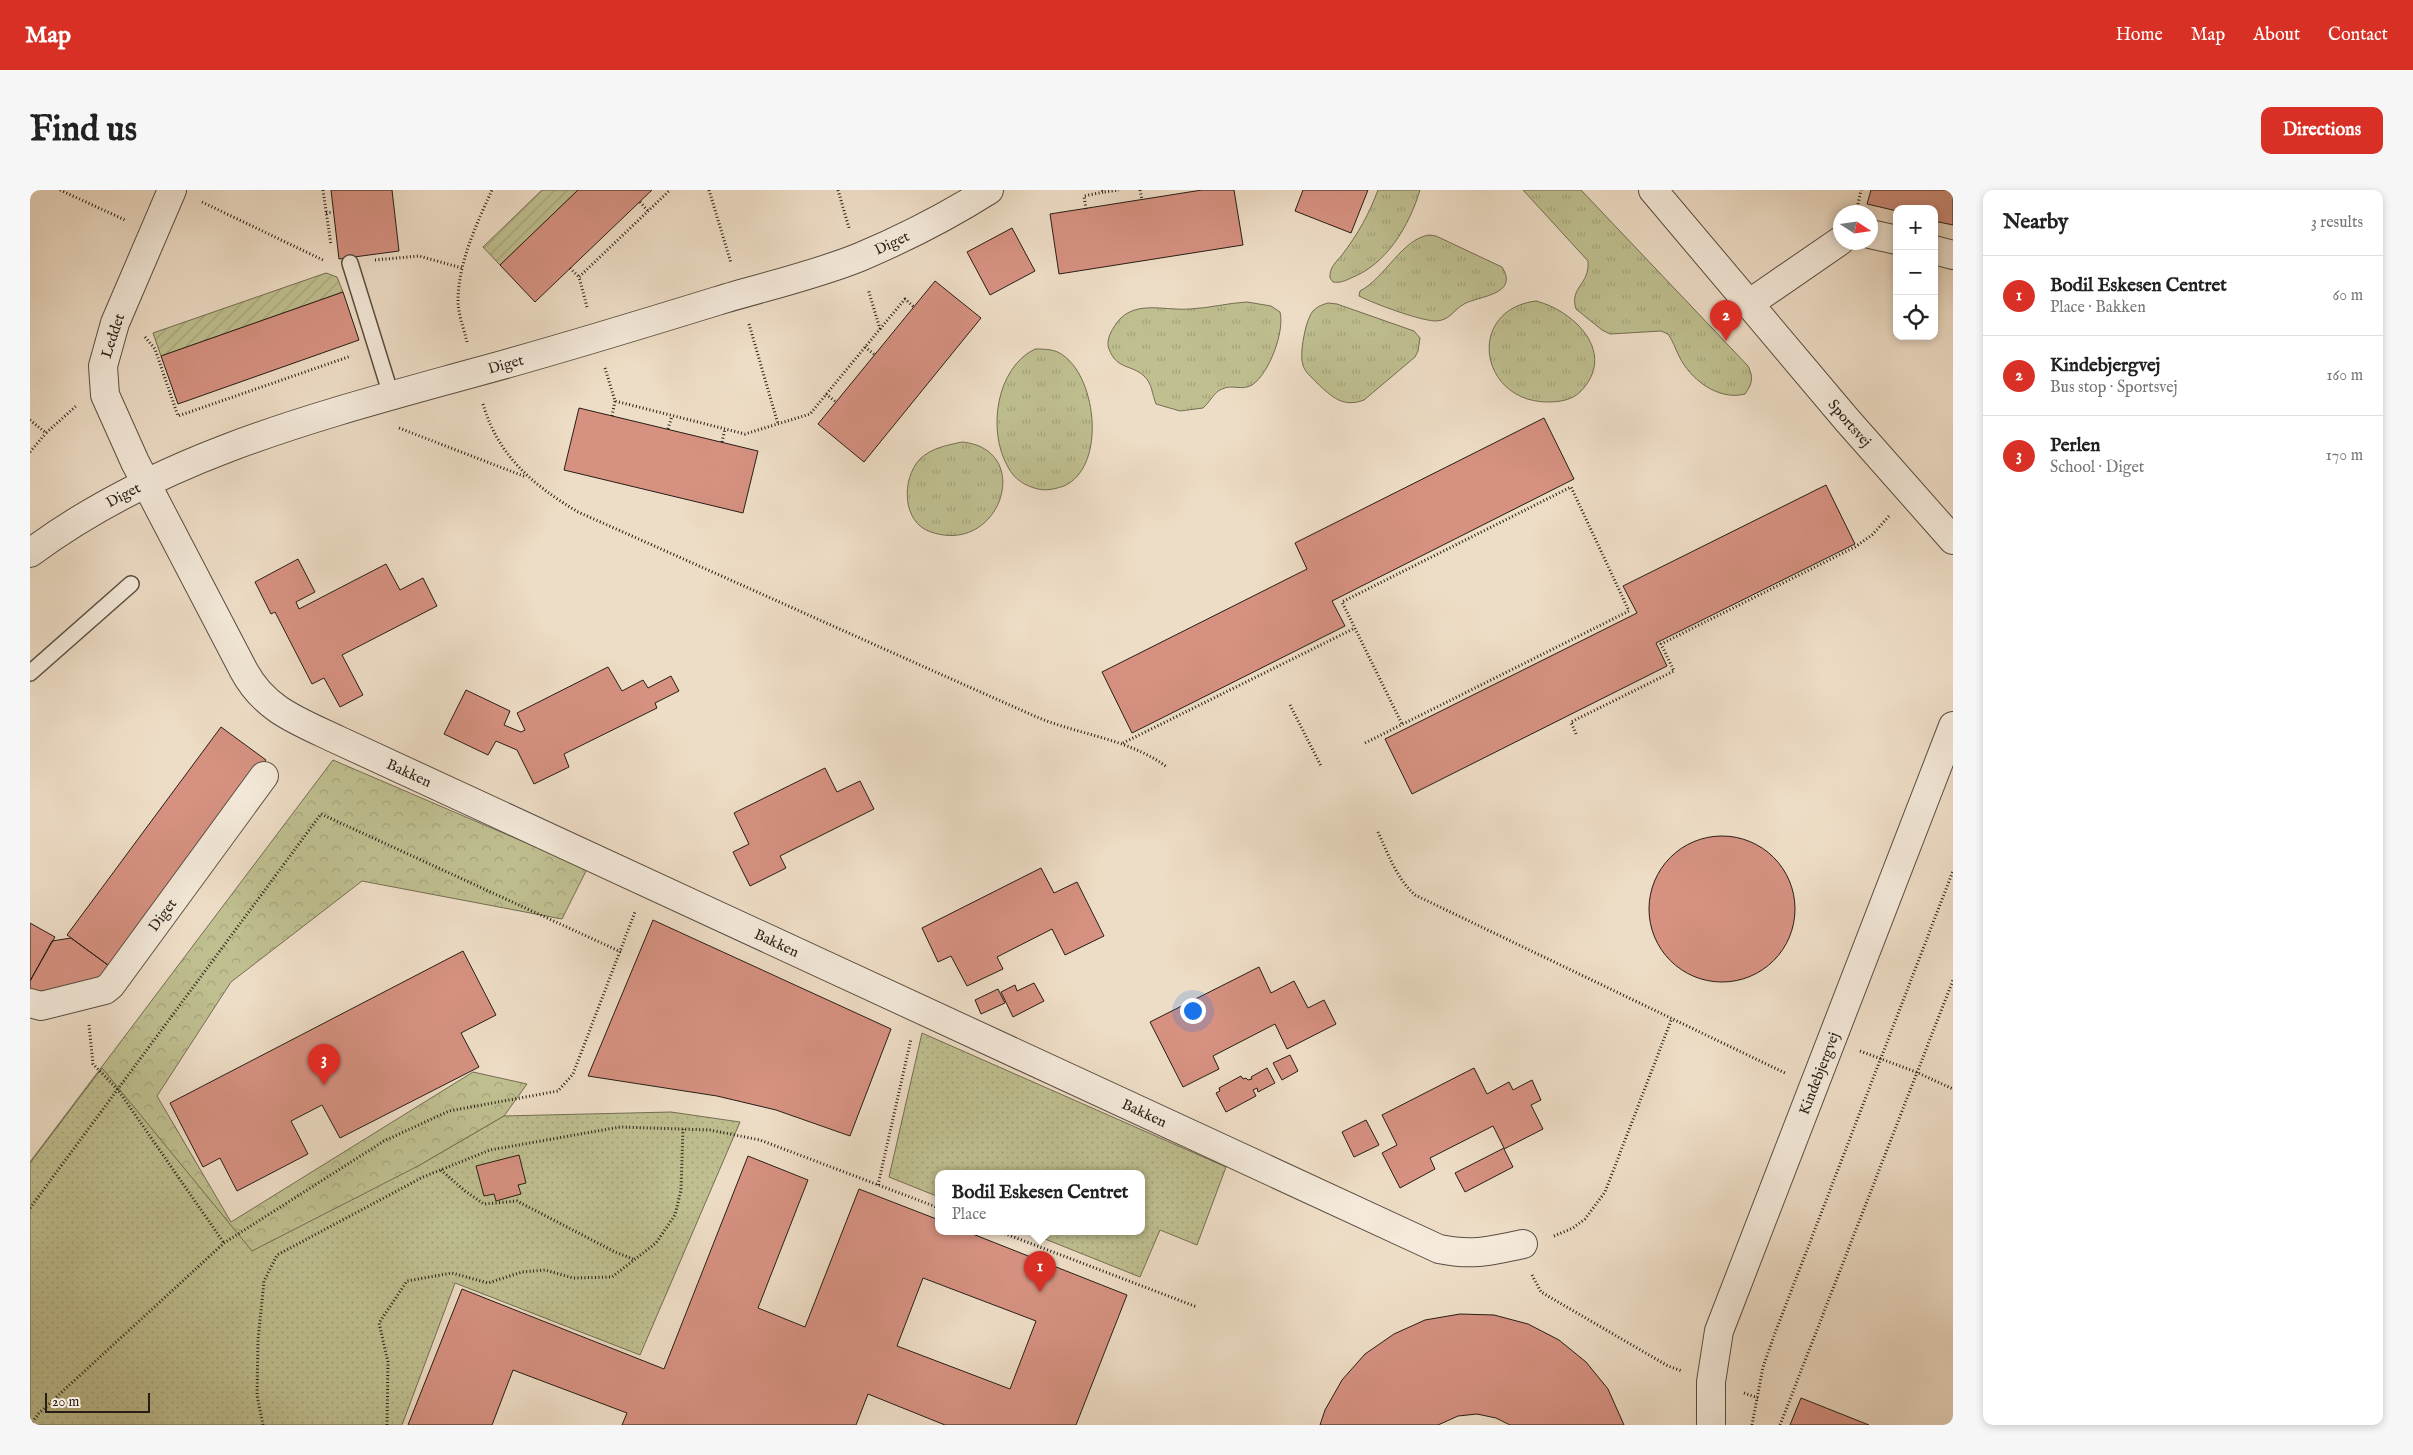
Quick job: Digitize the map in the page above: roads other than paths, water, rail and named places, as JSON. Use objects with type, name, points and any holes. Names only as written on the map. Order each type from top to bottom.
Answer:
[{"type":"street","name":"Diget","points":[[30,553],[96,509],[192,461],[242,441],[392,395],[596,338],[858,257],[944,217],[989,190]]},
{"type":"street","name":"Sportsvej","points":[[1664,193],[1750,304],[1910,493],[1953,540]]},
{"type":"street","name":"Leddet","points":[[146,483],[118,429],[105,395],[103,366],[115,323],[183,194]]},
{"type":"street","points":[[1878,236],[1893,239]]},
{"type":"street","points":[[1750,304],[1833,246]]},
{"type":"street","points":[[1938,251],[1953,255]]},
{"type":"street","name":"Bakken","points":[[146,483],[252,686],[274,708],[347,744],[1439,1248],[1460,1253],[1478,1254],[1523,1244]]},
{"type":"street","name":"Kindebjergvej","points":[[1711,1425],[1711,1382],[1719,1331],[1953,726]]},
{"type":"street","name":"Diget","points":[[30,1003],[41,1006],[105,990],[111,985],[264,776]]},
{"type":"lane","points":[[350,264],[392,395]]},
{"type":"lane","points":[[30,673],[131,584]]},
{"type":"place","name":"Kindebjergvej","points":[[1726,341]]},
{"type":"place","name":"Perlen","points":[[324,1085]]},
{"type":"place","name":"Bodil Eskesen Centret","points":[[1040,1292]]}]
